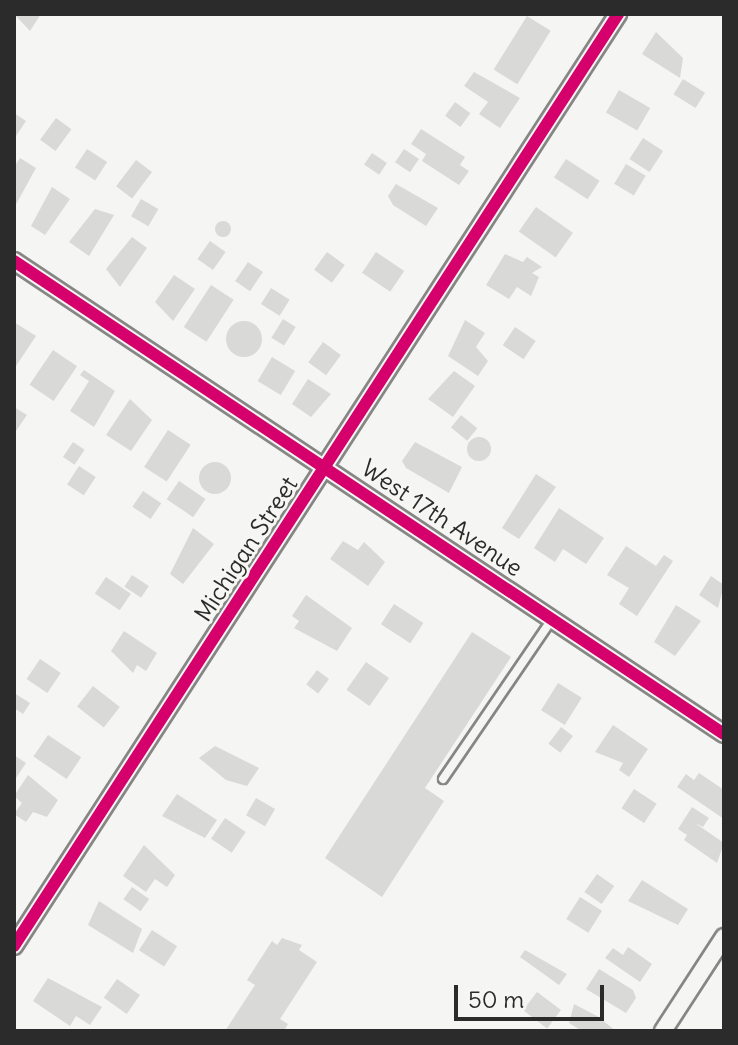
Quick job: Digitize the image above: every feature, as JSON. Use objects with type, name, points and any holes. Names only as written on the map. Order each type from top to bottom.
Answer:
[{"type":"street","name":"Michigan Street","points":[[14,946],[618,14]]},
{"type":"street","name":"West 17th Avenue","points":[[14,261],[724,734]]},
{"type":"street","points":[[663,1031],[724,937]]},
{"type":"lane","points":[[443,779],[552,619]]},
{"type":"building","points":[[14,14],[41,14],[30,31]]},
{"type":"building","points":[[527,16],[551,31],[517,84],[494,69]]},
{"type":"building","points":[[656,32],[683,58],[680,78],[642,54]]},
{"type":"building","points":[[474,72],[520,98],[500,128],[479,114],[488,102],[464,86]]},
{"type":"building","points":[[683,79],[705,93],[696,108],[673,94]]},
{"type":"building","points":[[619,90],[650,108],[637,131],[606,113]]},
{"type":"building","points":[[455,102],[470,113],[460,127],[445,116]]},
{"type":"building","points":[[14,113],[26,121],[14,139]]},
{"type":"building","points":[[56,118],[71,129],[56,151],[40,140]]},
{"type":"building","points":[[421,129],[465,157],[460,165],[469,171],[459,185],[422,161],[426,154],[411,144]]},
{"type":"building","points":[[643,138],[663,151],[650,172],[629,159]]},
{"type":"building","points":[[87,149],[107,162],[95,181],[75,167]]},
{"type":"building","points":[[404,149],[419,159],[410,172],[395,162]]},
{"type":"building","points":[[372,153],[387,163],[379,175],[364,165]]},
{"type":"building","points":[[20,158],[36,168],[14,208],[14,167]]},
{"type":"building","points":[[566,159],[600,181],[588,199],[554,177]]},
{"type":"building","points":[[136,160],[152,172],[132,198],[116,186]]},
{"type":"building","points":[[626,164],[646,176],[634,196],[614,184]]},
{"type":"building","points":[[396,184],[438,208],[426,226],[393,205],[388,196]]},
{"type":"building","points":[[52,187],[70,199],[45,235],[31,226]]},
{"type":"building","points":[[141,199],[158,209],[148,226],[131,216]]},
{"type":"building","points":[[536,207],[573,233],[556,257],[519,232]]},
{"type":"building","points":[[95,209],[114,215],[89,256],[69,242]]},
{"type":"building","points":[[220,221],[226,221],[231,229],[229,235],[220,237],[215,232],[215,226]]},
{"type":"building","points":[[132,237],[147,248],[120,287],[106,269]]},
{"type":"building","points":[[210,241],[226,252],[213,270],[197,259]]},
{"type":"building","points":[[327,252],[345,265],[332,283],[314,270]]},
{"type":"building","points":[[376,252],[404,271],[390,292],[362,273]]},
{"type":"building","points":[[505,254],[523,262],[527,257],[542,267],[532,273],[539,277],[531,296],[517,287],[509,299],[486,285]]},
{"type":"building","points":[[248,262],[263,272],[250,291],[235,281]]},
{"type":"building","points":[[174,275],[195,289],[173,321],[155,302]]},
{"type":"building","points":[[211,285],[234,300],[206,342],[184,327]]},
{"type":"building","points":[[271,288],[290,300],[280,316],[261,304]]},
{"type":"building","points":[[283,319],[296,327],[284,346],[271,338]]},
{"type":"building","points":[[465,320],[485,333],[476,347],[488,361],[478,376],[448,356]]},
{"type":"building","points":[[244,321],[256,327],[262,339],[256,351],[244,357],[232,351],[226,339],[232,327]]},
{"type":"building","points":[[14,322],[36,336],[14,369]]},
{"type":"building","points":[[515,327],[536,341],[523,359],[503,345]]},
{"type":"building","points":[[323,342],[341,355],[326,375],[308,362]]},
{"type":"building","points":[[53,350],[77,366],[54,401],[30,385]]},
{"type":"building","points":[[272,357],[295,371],[281,395],[258,381]]},
{"type":"building","points":[[84,370],[115,391],[94,427],[70,411],[89,381],[80,375]]},
{"type":"building","points":[[454,371],[475,386],[453,417],[428,399]]},
{"type":"building","points":[[308,379],[331,394],[311,417],[292,404]]},
{"type":"building","points":[[130,399],[152,420],[131,451],[106,435]]},
{"type":"building","points":[[14,407],[27,415],[14,434]]},
{"type":"building","points":[[461,415],[477,428],[467,441],[451,427]]},
{"type":"building","points":[[168,430],[191,445],[167,482],[144,467]]},
{"type":"building","points":[[479,437],[488,440],[491,449],[488,458],[479,461],[470,458],[467,449],[470,440]]},
{"type":"building","points":[[73,442],[85,450],[75,465],[63,457]]},
{"type":"building","points":[[415,442],[462,467],[449,493],[406,468],[402,461]]},
{"type":"building","points":[[215,462],[226,467],[231,478],[226,489],[215,494],[204,489],[199,478],[204,467]]},
{"type":"building","points":[[79,466],[96,477],[84,495],[67,484]]},
{"type":"building","points":[[536,474],[556,487],[519,539],[502,528]]},
{"type":"building","points":[[179,481],[206,499],[193,517],[167,499]]},
{"type":"building","points":[[143,491],[161,503],[151,519],[132,507]]},
{"type":"building","points":[[559,508],[604,538],[586,564],[563,549],[555,562],[534,548]]},
{"type":"building","points":[[193,528],[214,544],[183,584],[170,574]]},
{"type":"building","points":[[343,541],[358,550],[364,542],[385,562],[368,586],[330,559]]},
{"type":"building","points":[[626,546],[656,566],[664,555],[673,561],[637,616],[619,604],[629,588],[607,575]]},
{"type":"building","points":[[132,575],[149,586],[141,598],[124,587]]},
{"type":"building","points":[[711,576],[724,585],[718,608],[699,595]]},
{"type":"building","points":[[106,577],[131,594],[120,610],[95,594]]},
{"type":"building","points":[[306,595],[352,628],[337,651],[294,628],[299,621],[292,616]]},
{"type":"building","points":[[394,604],[423,623],[410,643],[381,624]]},
{"type":"building","points":[[676,605],[701,621],[675,656],[654,642]]},
{"type":"building","points":[[124,631],[157,653],[146,671],[137,665],[133,673],[111,651]]},
{"type":"building","points":[[472,632],[511,657],[425,788],[444,801],[382,897],[325,858]]},
{"type":"building","points":[[40,659],[61,673],[47,693],[27,679]]},
{"type":"building","points":[[366,662],[389,678],[369,706],[346,690]]},
{"type":"building","points":[[317,670],[329,679],[318,693],[306,684]]},
{"type":"building","points":[[558,683],[582,698],[565,725],[541,710]]},
{"type":"building","points":[[93,686],[120,707],[104,727],[77,706]]},
{"type":"building","points":[[14,693],[30,703],[23,714],[14,708]]},
{"type":"building","points":[[613,725],[648,749],[629,777],[619,770],[623,763],[595,752]]},
{"type":"building","points":[[561,727],[573,736],[560,753],[548,744]]},
{"type":"building","points":[[48,735],[81,757],[67,779],[33,757]]},
{"type":"building","points":[[215,746],[259,768],[247,786],[226,780],[199,758]]},
{"type":"building","points":[[14,755],[26,763],[14,781]]},
{"type":"building","points":[[699,773],[724,790],[724,819],[677,787],[686,774],[694,780]]},
{"type":"building","points":[[28,775],[58,800],[47,817],[33,812],[26,822],[14,814],[22,803],[14,796]]},
{"type":"building","points":[[634,789],[657,804],[644,823],[621,808]]},
{"type":"building","points":[[177,794],[217,820],[205,838],[162,816]]},
{"type":"building","points":[[256,798],[275,809],[265,826],[246,815]]},
{"type":"building","points":[[692,807],[709,818],[703,827],[695,823],[724,843],[717,863],[684,840],[687,835],[678,829]]},
{"type":"building","points":[[225,818],[246,832],[232,853],[211,839]]},
{"type":"building","points":[[144,845],[175,875],[167,887],[155,879],[146,892],[123,876]]},
{"type":"building","points":[[597,874],[614,886],[602,904],[584,892]]},
{"type":"building","points":[[642,880],[688,909],[678,925],[628,901]]},
{"type":"building","points":[[132,887],[149,899],[141,911],[123,899]]},
{"type":"building","points":[[580,897],[602,911],[588,933],[566,919]]},
{"type":"building","points":[[99,901],[142,929],[133,953],[88,925]]},
{"type":"building","points":[[152,930],[177,946],[164,966],[139,950]]},
{"type":"building","points":[[282,938],[302,945],[299,950],[317,962],[280,1019],[288,1024],[284,1031],[225,1031],[255,985],[247,980],[272,941],[277,945]]},
{"type":"building","points":[[628,947],[652,964],[640,982],[605,958],[613,948],[623,955]]},
{"type":"building","points":[[525,950],[567,974],[559,985],[520,957]]},
{"type":"building","points":[[599,969],[633,990],[636,998],[626,1013],[586,989]]},
{"type":"building","points":[[48,978],[102,1007],[90,1025],[76,1016],[70,1026],[33,1001]]},
{"type":"building","points":[[117,979],[140,995],[127,1014],[104,998]]},
{"type":"building","points":[[537,992],[561,1010],[547,1028],[523,1010]]},
{"type":"building","points":[[574,1004],[616,1031],[582,1031],[569,1023]]},
{"type":"cycle path","points":[[14,946],[618,14]]},
{"type":"cycle path","points":[[14,261],[724,734]]}]
